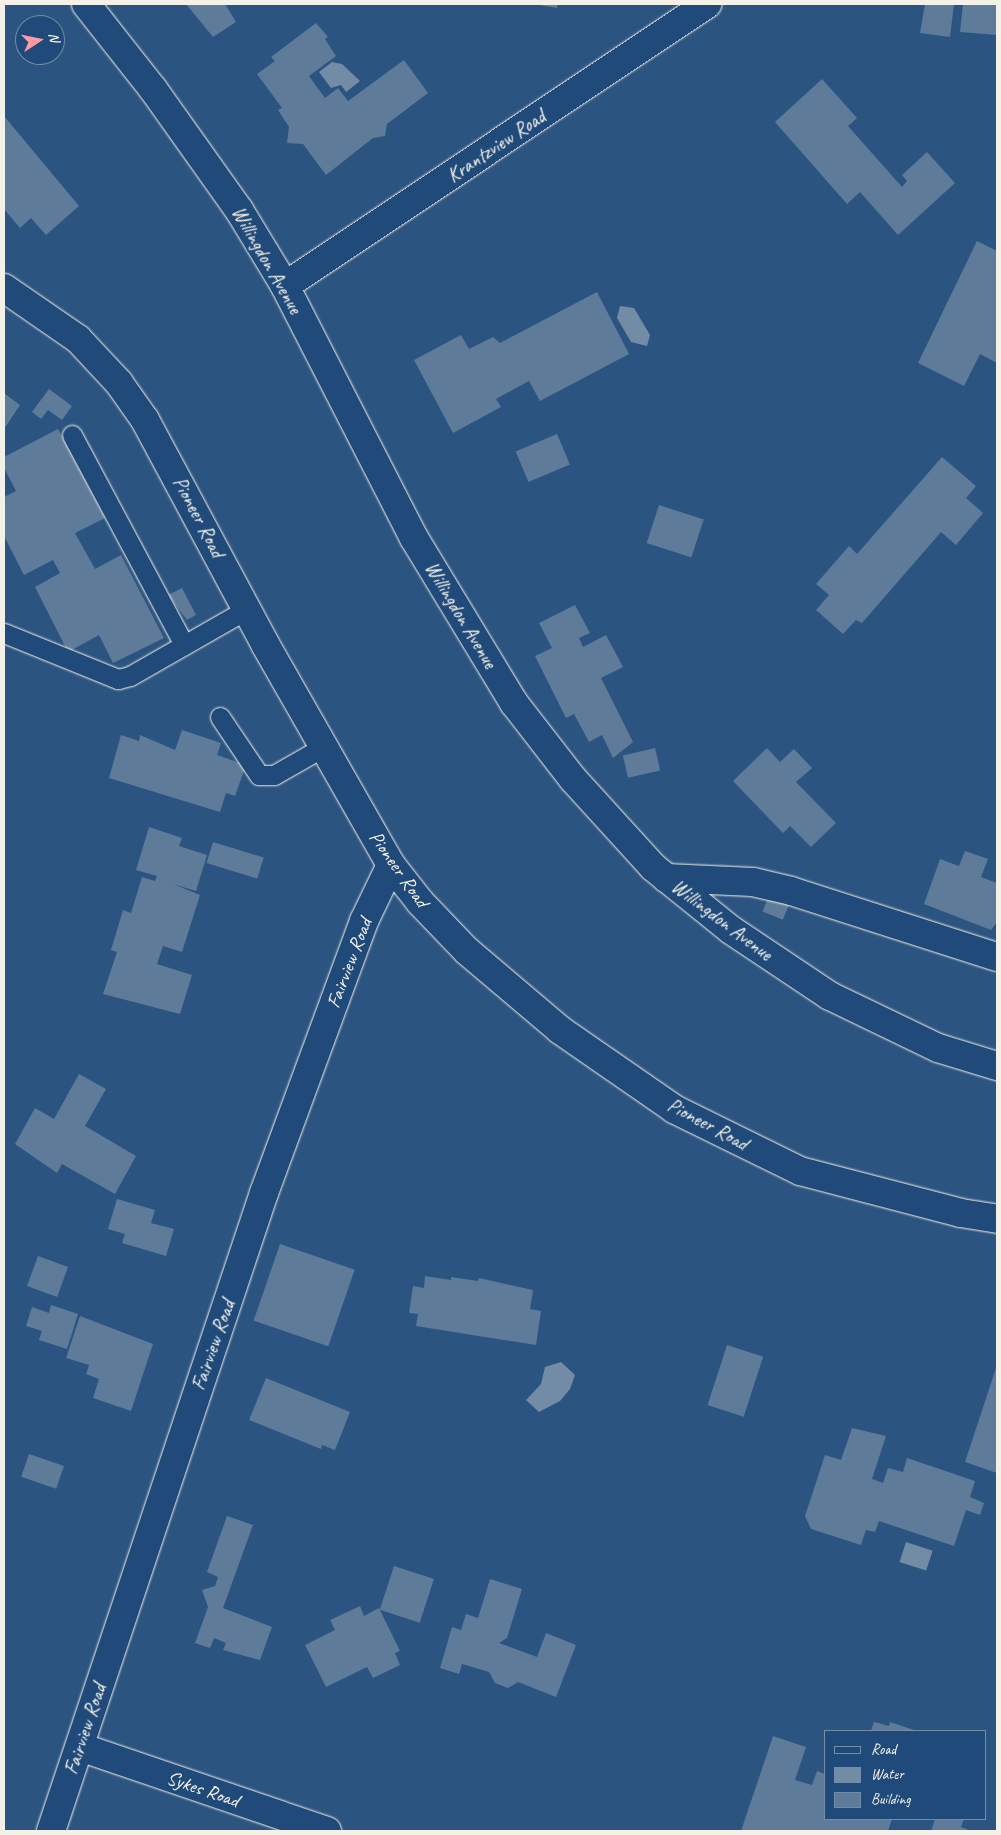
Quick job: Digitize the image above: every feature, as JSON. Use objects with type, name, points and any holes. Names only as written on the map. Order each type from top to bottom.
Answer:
[{"type":"street","name":"Willingdon Avenue","points":[[86,4],[154,89],[233,202],[284,286],[414,538],[514,702],[573,780],[666,878],[731,930],[830,996],[938,1048],[997,1066]]},
{"type":"street","name":"Krantzview Road","points":[[284,286],[707,4]]},
{"type":"street","name":"Pioneer Road","points":[[4,288],[78,339],[119,383],[167,456],[247,609],[323,748],[391,865],[467,951],[560,1030],[674,1109],[800,1171],[960,1213],[997,1219]]},
{"type":"street","name":"Fairview Road","points":[[52,1831],[264,1193],[364,921],[391,865]]},
{"type":"street","points":[[666,878],[753,882],[791,891],[997,957]]},
{"type":"street","name":"Sykes Road","points":[[80,1747],[327,1831]]},
{"type":"lane","points":[[72,435],[184,645]]},
{"type":"lane","points":[[4,632],[118,678],[184,645],[247,609]]},
{"type":"lane","points":[[220,717],[259,775],[274,774],[323,748]]},
{"type":"water","points":[[332,62],[342,64],[360,81],[346,92],[341,85],[331,88],[319,72]]},
{"type":"water","points":[[620,306],[634,308],[650,335],[647,346],[631,342],[617,318]]},
{"type":"water","points":[[561,1362],[575,1375],[570,1389],[560,1401],[539,1412],[526,1400],[541,1384],[545,1367]]},
{"type":"water","points":[[906,1542],[933,1551],[926,1571],[900,1562]]},
{"type":"building","points":[[186,4],[225,4],[236,22],[213,37]]},
{"type":"building","points":[[534,4],[558,4],[557,8]]},
{"type":"building","points":[[925,4],[954,4],[950,37],[920,33]]},
{"type":"building","points":[[963,4],[997,4],[997,35],[960,32]]},
{"type":"building","points":[[316,23],[328,37],[325,39],[336,56],[309,76],[325,98],[338,88],[348,101],[404,60],[428,93],[387,124],[385,136],[373,138],[326,175],[303,144],[287,143],[289,127],[278,110],[282,108],[257,74],[275,61],[271,57]]},
{"type":"building","points":[[822,79],[857,118],[848,126],[902,187],[907,181],[902,175],[927,152],[955,183],[898,235],[860,192],[847,204],[775,122]]},
{"type":"building","points":[[4,116],[79,206],[46,235],[31,218],[20,228],[4,209]]},
{"type":"building","points":[[977,241],[997,251],[997,363],[980,354],[964,386],[918,363]]},
{"type":"building","points":[[597,292],[629,354],[540,401],[529,381],[496,399],[501,407],[453,433],[414,360],[461,335],[469,349],[493,337],[500,343]]},
{"type":"building","points":[[49,389],[72,406],[62,420],[48,410],[41,419],[32,412]]},
{"type":"building","points":[[4,393],[20,405],[4,429]]},
{"type":"building","points":[[58,429],[105,518],[75,533],[95,569],[121,555],[164,638],[113,663],[99,635],[68,652],[35,587],[60,573],[53,560],[24,575],[4,536],[4,497],[16,491],[4,468],[4,457]]},
{"type":"building","points":[[557,434],[570,464],[528,482],[516,452]]},
{"type":"building","points":[[942,457],[976,486],[966,498],[983,513],[956,545],[941,532],[862,623],[856,620],[843,634],[816,610],[829,595],[816,584],[849,546],[857,554]]},
{"type":"building","points":[[659,505],[704,520],[691,558],[647,543]]},
{"type":"building","points":[[182,588],[196,615],[187,620],[168,595]]},
{"type":"building","points":[[575,605],[590,633],[579,638],[583,647],[606,635],[623,667],[601,678],[633,742],[613,758],[602,735],[589,742],[574,714],[566,718],[535,656],[552,648],[539,623]]},
{"type":"building","points":[[182,730],[221,743],[217,755],[246,765],[235,796],[226,793],[220,812],[109,778],[121,735],[139,741],[140,735],[175,750]]},
{"type":"building","points":[[655,748],[660,770],[628,778],[623,755]]},
{"type":"building","points":[[767,748],[780,762],[794,749],[812,768],[796,782],[836,823],[811,847],[790,826],[783,833],[733,781]]},
{"type":"building","points":[[149,827],[182,838],[179,846],[207,855],[196,891],[173,884],[200,895],[182,952],[163,946],[157,964],[192,975],[180,1014],[103,994],[117,952],[111,950],[123,910],[131,913],[142,877],[155,881],[157,876],[136,870]]},
{"type":"building","points":[[213,842],[264,857],[257,879],[207,863]]},
{"type":"building","points":[[965,851],[988,859],[981,877],[997,883],[997,922],[991,930],[924,904],[940,859],[959,866]]},
{"type":"building","points":[[770,893],[790,901],[783,920],[763,912]]},
{"type":"building","points":[[79,1074],[106,1089],[85,1126],[136,1156],[115,1194],[62,1164],[57,1173],[15,1144],[35,1108],[54,1119]]},
{"type":"building","points":[[117,1199],[155,1210],[151,1223],[174,1229],[166,1256],[122,1243],[125,1234],[108,1229]]},
{"type":"building","points":[[280,1244],[355,1270],[328,1346],[254,1321]]},
{"type":"building","points":[[38,1256],[68,1267],[57,1297],[27,1286]]},
{"type":"building","points":[[425,1276],[451,1280],[451,1277],[478,1281],[479,1278],[533,1290],[530,1309],[541,1311],[536,1345],[416,1326],[418,1314],[409,1313],[413,1286],[424,1288]]},
{"type":"building","points":[[51,1305],[78,1314],[67,1349],[39,1340],[42,1331],[26,1326],[32,1307],[49,1313]]},
{"type":"building","points":[[80,1316],[153,1344],[131,1411],[93,1398],[99,1379],[86,1374],[89,1365],[66,1358]]},
{"type":"building","points":[[727,1345],[763,1357],[744,1417],[708,1405]]},
{"type":"building","points":[[997,1365],[997,1473],[965,1462]]},
{"type":"building","points":[[266,1378],[350,1412],[335,1450],[322,1445],[321,1449],[249,1420]]},
{"type":"building","points":[[852,1428],[886,1436],[872,1479],[883,1483],[888,1468],[903,1472],[907,1458],[975,1481],[970,1497],[984,1503],[980,1515],[966,1510],[954,1546],[879,1521],[875,1532],[866,1530],[861,1545],[811,1529],[805,1516],[825,1455],[841,1460]]},
{"type":"building","points":[[29,1454],[64,1466],[56,1489],[21,1477]]},
{"type":"building","points":[[227,1516],[253,1525],[223,1608],[272,1627],[260,1660],[223,1650],[226,1643],[214,1638],[210,1648],[195,1643],[208,1607],[202,1590],[215,1586],[218,1577],[207,1572]]},
{"type":"building","points":[[394,1566],[434,1579],[420,1623],[380,1610]]},
{"type":"building","points":[[490,1579],[522,1589],[507,1638],[499,1643],[537,1657],[546,1633],[576,1645],[556,1697],[518,1682],[508,1688],[495,1683],[489,1672],[462,1664],[459,1674],[440,1668],[452,1627],[461,1630],[466,1614],[478,1618]]},
{"type":"building","points":[[360,1606],[364,1616],[379,1608],[400,1651],[395,1653],[400,1665],[373,1678],[367,1667],[326,1687],[305,1645],[335,1630],[330,1620]]},
{"type":"building","points":[[874,1722],[889,1726],[890,1722],[914,1730],[871,1730]]},
{"type":"building","points":[[773,1736],[806,1747],[795,1780],[812,1785],[817,1771],[824,1774],[824,1820],[892,1820],[888,1831],[741,1831]]},
{"type":"building","points":[[935,1820],[964,1820],[961,1827],[972,1831],[931,1831]]}]
